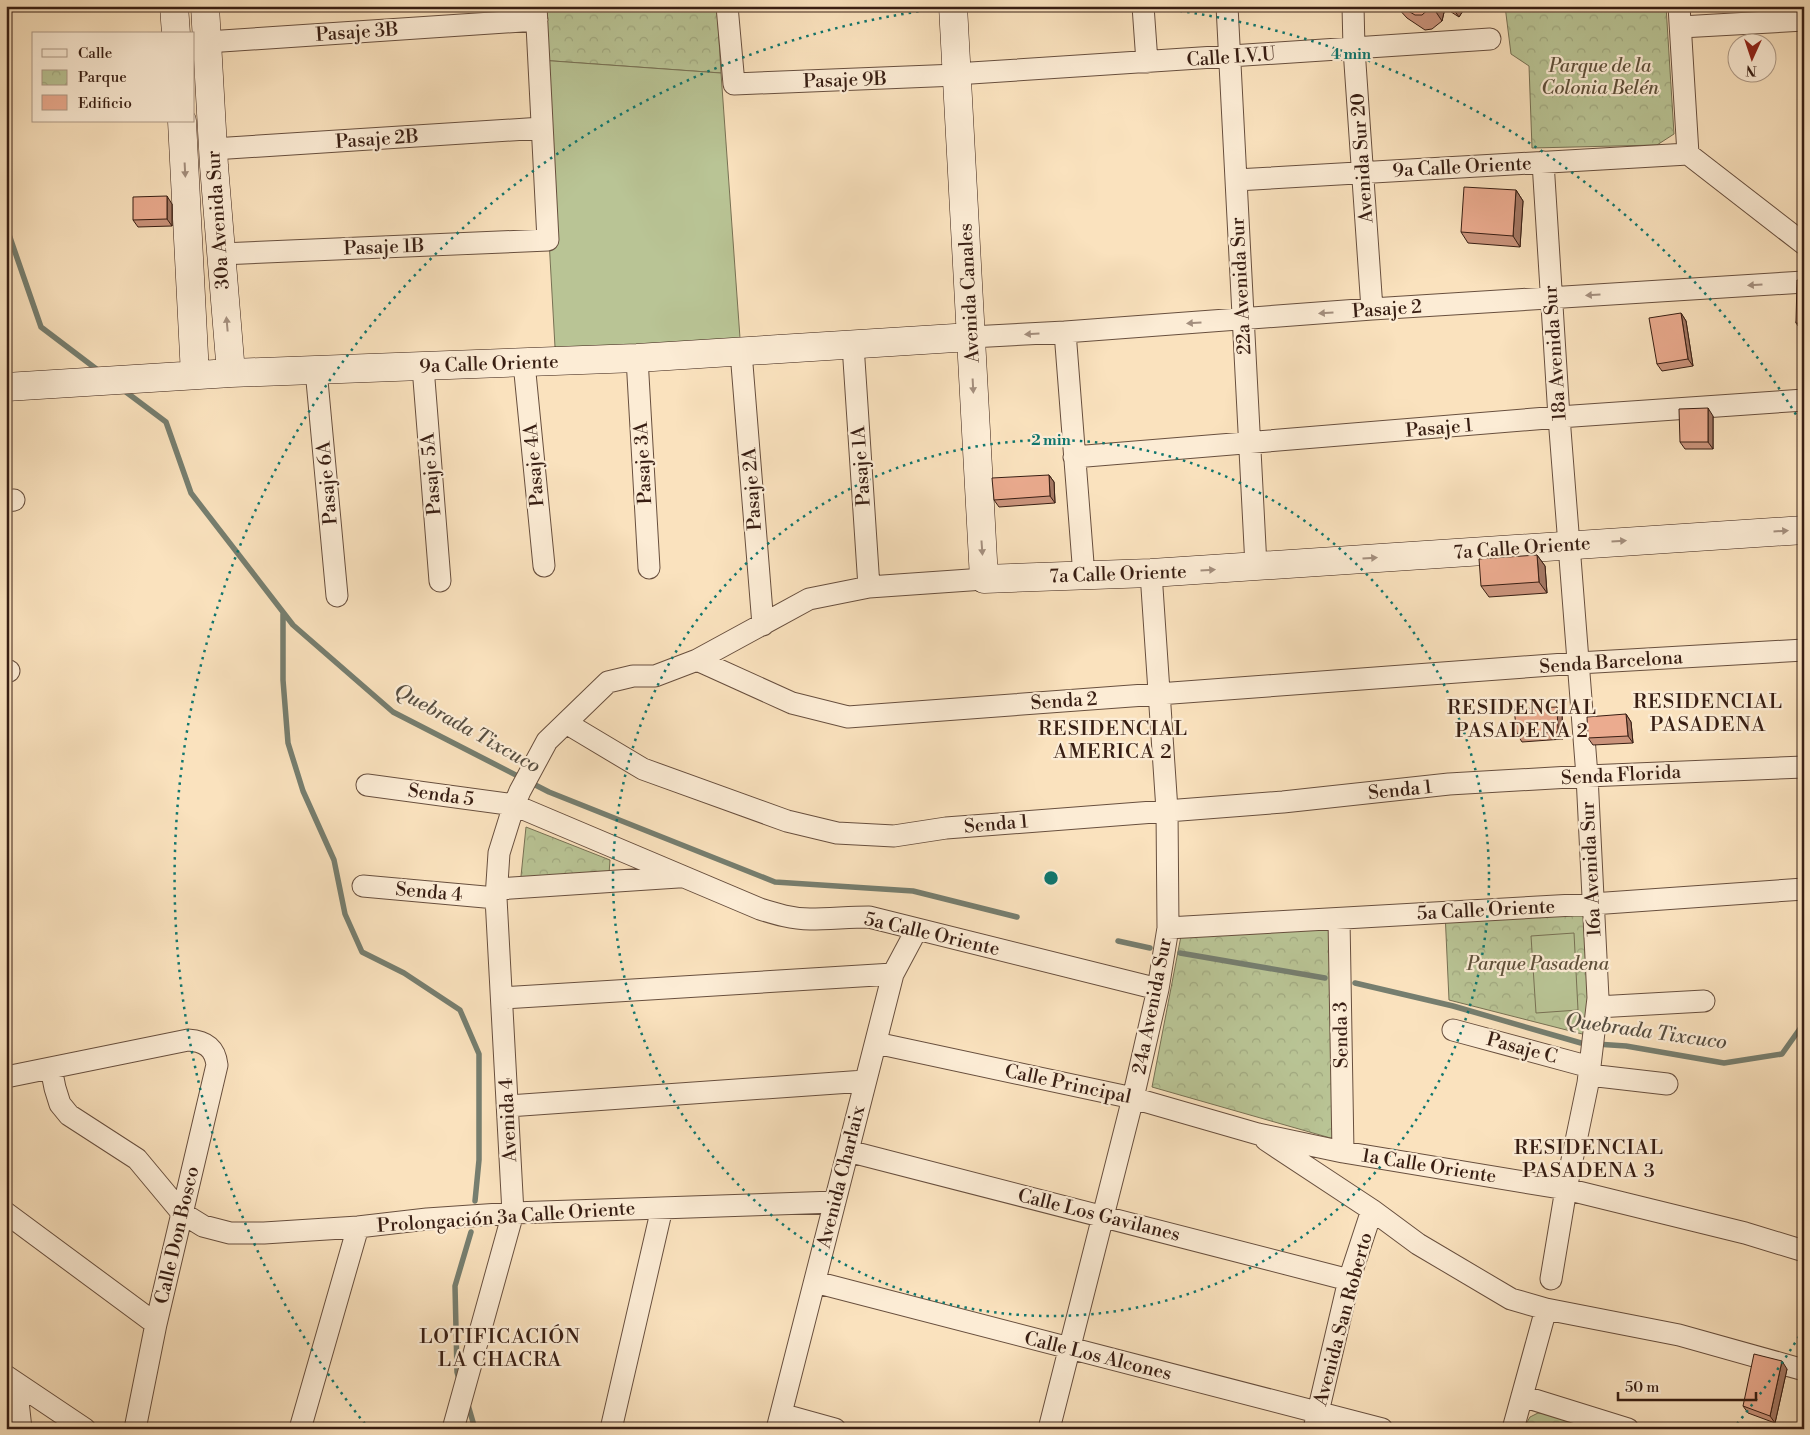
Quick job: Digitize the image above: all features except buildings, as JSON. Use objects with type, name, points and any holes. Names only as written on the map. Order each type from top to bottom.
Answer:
[{"type":"street","points":[[174,6],[176,32]]},
{"type":"street","name":"30a Avenida Sur","points":[[205,6],[207,42],[202,117],[213,149],[231,373]]},
{"type":"street","name":"Pasaje 9B","points":[[727,6],[734,84],[964,74]]},
{"type":"street","name":"Avenida Canales","points":[[953,6],[964,74],[971,337],[984,579]]},
{"type":"street","points":[[1144,6],[1147,62]]},
{"type":"street","name":"22a Avenida Sur","points":[[1227,6],[1256,566]]},
{"type":"street","name":"Avenida Sur 20","points":[[1353,6],[1354,48],[1372,309]]},
{"type":"street","points":[[1679,6],[1688,154],[1804,244]]},
{"type":"street","points":[[537,13],[542,128]]},
{"type":"street","name":"Pasaje 3B","points":[[207,42],[537,13]]},
{"type":"street","points":[[1681,27],[1804,20]]},
{"type":"street","name":"Calle I.V.U","points":[[964,74],[1490,39]]},
{"type":"street","name":"30a Avenida Sur","points":[[182,122],[195,375]]},
{"type":"street","name":"Pasaje 2B","points":[[213,149],[542,128]]},
{"type":"street","name":"Pasaje 1B","points":[[221,254],[548,240],[542,128]]},
{"type":"street","name":"9a Calle Oriente","points":[[1236,180],[1688,154]]},
{"type":"street","name":"18a Avenida Sur","points":[[1542,162],[1569,544]]},
{"type":"street","name":"Pasaje 2","points":[[971,337],[1065,332],[1372,309],[1804,282]]},
{"type":"street","points":[[1065,332],[1084,576]]},
{"type":"street","name":"9a Calle Oriente","points":[[6,387],[231,373],[637,358],[971,337]]},
{"type":"street","name":"Pasaje 1A","points":[[853,345],[869,587]]},
{"type":"street","name":"Pasaje 2A","points":[[741,352],[762,625]]},
{"type":"street","name":"Pasaje 3A","points":[[637,358],[649,568]]},
{"type":"street","name":"Pasaje 4A","points":[[524,363],[544,566]]},
{"type":"street","name":"Pasaje 5A","points":[[422,367],[440,581]]},
{"type":"street","name":"Pasaje 6A","points":[[316,370],[337,596]]},
{"type":"street","name":"Pasaje 1","points":[[1074,457],[1804,400]]},
{"type":"street","name":"7a Calle Oriente","points":[[517,798],[547,742],[608,682],[633,676],[655,676],[697,660],[809,600],[869,587],[984,579],[1151,573],[1804,530]]},
{"type":"street","name":"16a Avenida Sur","points":[[1550,1280],[1590,1067],[1598,998],[1587,776],[1569,544]]},
{"type":"street","name":"24a Avenida Sur","points":[[1049,1429],[1133,1098],[1158,989],[1168,928],[1167,810],[1151,573]]},
{"type":"street","name":"Senda Barcelona","points":[[1442,673],[1804,650]]},
{"type":"street","name":"Senda 2","points":[[697,660],[792,703],[848,718],[1442,673]]},
{"type":"street","name":"Senda 1","points":[[566,723],[643,769],[787,820],[837,834],[894,836],[946,828],[1283,802],[1449,784]]},
{"type":"street","name":"Senda Florida","points":[[1449,784],[1799,767]]},
{"type":"street","name":"Senda 5","points":[[367,785],[517,798]]},
{"type":"street","name":"5a Calle Oriente","points":[[517,798],[683,877],[760,909],[784,916],[809,919],[869,917],[1158,989]]},
{"type":"street","name":"Avenida 4","points":[[454,1429],[513,1213],[497,893],[499,853],[517,798]]},
{"type":"street","name":"Senda 4","points":[[363,886],[497,893],[683,877]]},
{"type":"street","name":"5a Calle Oriente","points":[[1168,928],[1592,904],[1804,889]]},
{"type":"street","name":"Senda 3","points":[[1339,919],[1343,1152]]},
{"type":"street","name":"Avenida Charlaix","points":[[779,1422],[893,974],[917,929]]},
{"type":"street","points":[[502,998],[893,974]]},
{"type":"street","points":[[1597,1008],[1704,1001]]},
{"type":"street","name":"Pasaje C","points":[[1453,1030],[1590,1067],[1667,1084]]},
{"type":"street","name":"Calle Don Bosco","points":[[51,1068],[188,1040],[197,1040],[207,1044],[213,1050],[217,1065],[156,1324],[135,1429]]},
{"type":"street","name":"Calle Principal","points":[[876,1043],[1133,1098],[1258,1134]]},
{"type":"street","points":[[6,1077],[51,1068]]},
{"type":"street","name":"Prolongación 3a Calle Oriente","points":[[51,1068],[60,1104],[69,1115],[137,1159],[182,1213],[203,1226],[230,1233],[264,1233],[358,1227],[428,1219],[513,1213],[835,1202]]},
{"type":"street","points":[[507,1098],[866,1082]]},
{"type":"street","points":[[1258,1134],[1372,1210],[1418,1244],[1511,1299],[1546,1309],[1679,1335],[1804,1370]]},
{"type":"street","name":"1a Calle Oriente","points":[[1258,1134],[1343,1152],[1566,1189],[1745,1232],[1804,1251]]},
{"type":"street","name":"Calle Los Gavilanes","points":[[848,1151],[1103,1215],[1349,1280]]},
{"type":"street","points":[[611,1429],[662,1208]]},
{"type":"street","name":"Avenida San Roberto","points":[[1316,1421],[1349,1280],[1372,1210]]},
{"type":"street","points":[[6,1213],[156,1324]]},
{"type":"street","points":[[300,1429],[358,1227]]},
{"type":"street","name":"Calle Los Alcones","points":[[814,1282],[1069,1348],[1316,1421],[1382,1429]]},
{"type":"street","points":[[1513,1429],[1546,1309]]},
{"type":"street","points":[[11,1379],[21,1429]]},
{"type":"street","points":[[11,1379],[85,1429]]},
{"type":"street","points":[[1522,1396],[1628,1429]]},
{"type":"street","points":[[779,1422],[835,1429]]},
{"type":"green space","points":[[535,6],[717,6],[721,73],[539,60]]},
{"type":"green space","name":"Parque de la Colonia Belén","points":[[1505,6],[1666,6],[1674,134],[1657,145],[1532,148],[1529,66],[1511,54]]},
{"type":"green space","points":[[539,60],[721,73],[741,352],[556,365]]},
{"type":"green space","points":[[526,827],[610,860],[609,874],[520,886]]},
{"type":"green space","name":"Parque Pasadena","points":[[1592,904],[1594,1037],[1449,1000],[1445,912]]},
{"type":"green space","points":[[1330,927],[1334,1139],[1152,1087],[1181,936]]},
{"type":"green space","points":[[1574,933],[1578,1010],[1536,1013],[1531,936]]},
{"type":"green space","points":[[1538,1413],[1546,1413],[1595,1429],[1523,1429],[1530,1417]]},
{"type":"waterway","name":"Quebrada Tixcuco","points":[[6,226],[41,327],[99,371]]},
{"type":"waterway","name":"Quebrada Tixcuco","points":[[122,389],[166,422],[191,493],[293,625],[393,712],[549,792],[775,882],[913,891],[1017,917]]},
{"type":"waterway","points":[[283,613],[283,680],[288,743],[303,791],[334,860],[345,914],[362,952],[404,973],[460,1010],[479,1054],[479,1160],[475,1201]]},
{"type":"waterway","name":"Quebrada Tixcuco","points":[[1118,941],[1150,948]]},
{"type":"waterway","name":"Quebrada Tixcuco","points":[[1180,953],[1325,978]]},
{"type":"waterway","name":"Quebrada Tixcuco","points":[[1355,983],[1453,1006],[1581,1043],[1626,1046],[1724,1063],[1782,1054],[1804,1023]]},
{"type":"waterway","points":[[459,1379],[457,1372],[455,1286],[471,1232]]},
{"type":"waterway","points":[[468,1405],[475,1429]]},
{"type":"district","name":"RESIDENCIAL PASADENA","points":[[1708,714]]},
{"type":"district","name":"RESIDENCIAL PASADENA 2","points":[[1522,720]]},
{"type":"district","name":"RESIDENCIAL AMERICA 2","points":[[1113,740]]},
{"type":"district","name":"RESIDENCIAL PASADENA 3","points":[[1589,1160]]},
{"type":"district","name":"LOTIFICACIÓN LA CHACRA","points":[[500,1348]]}]
